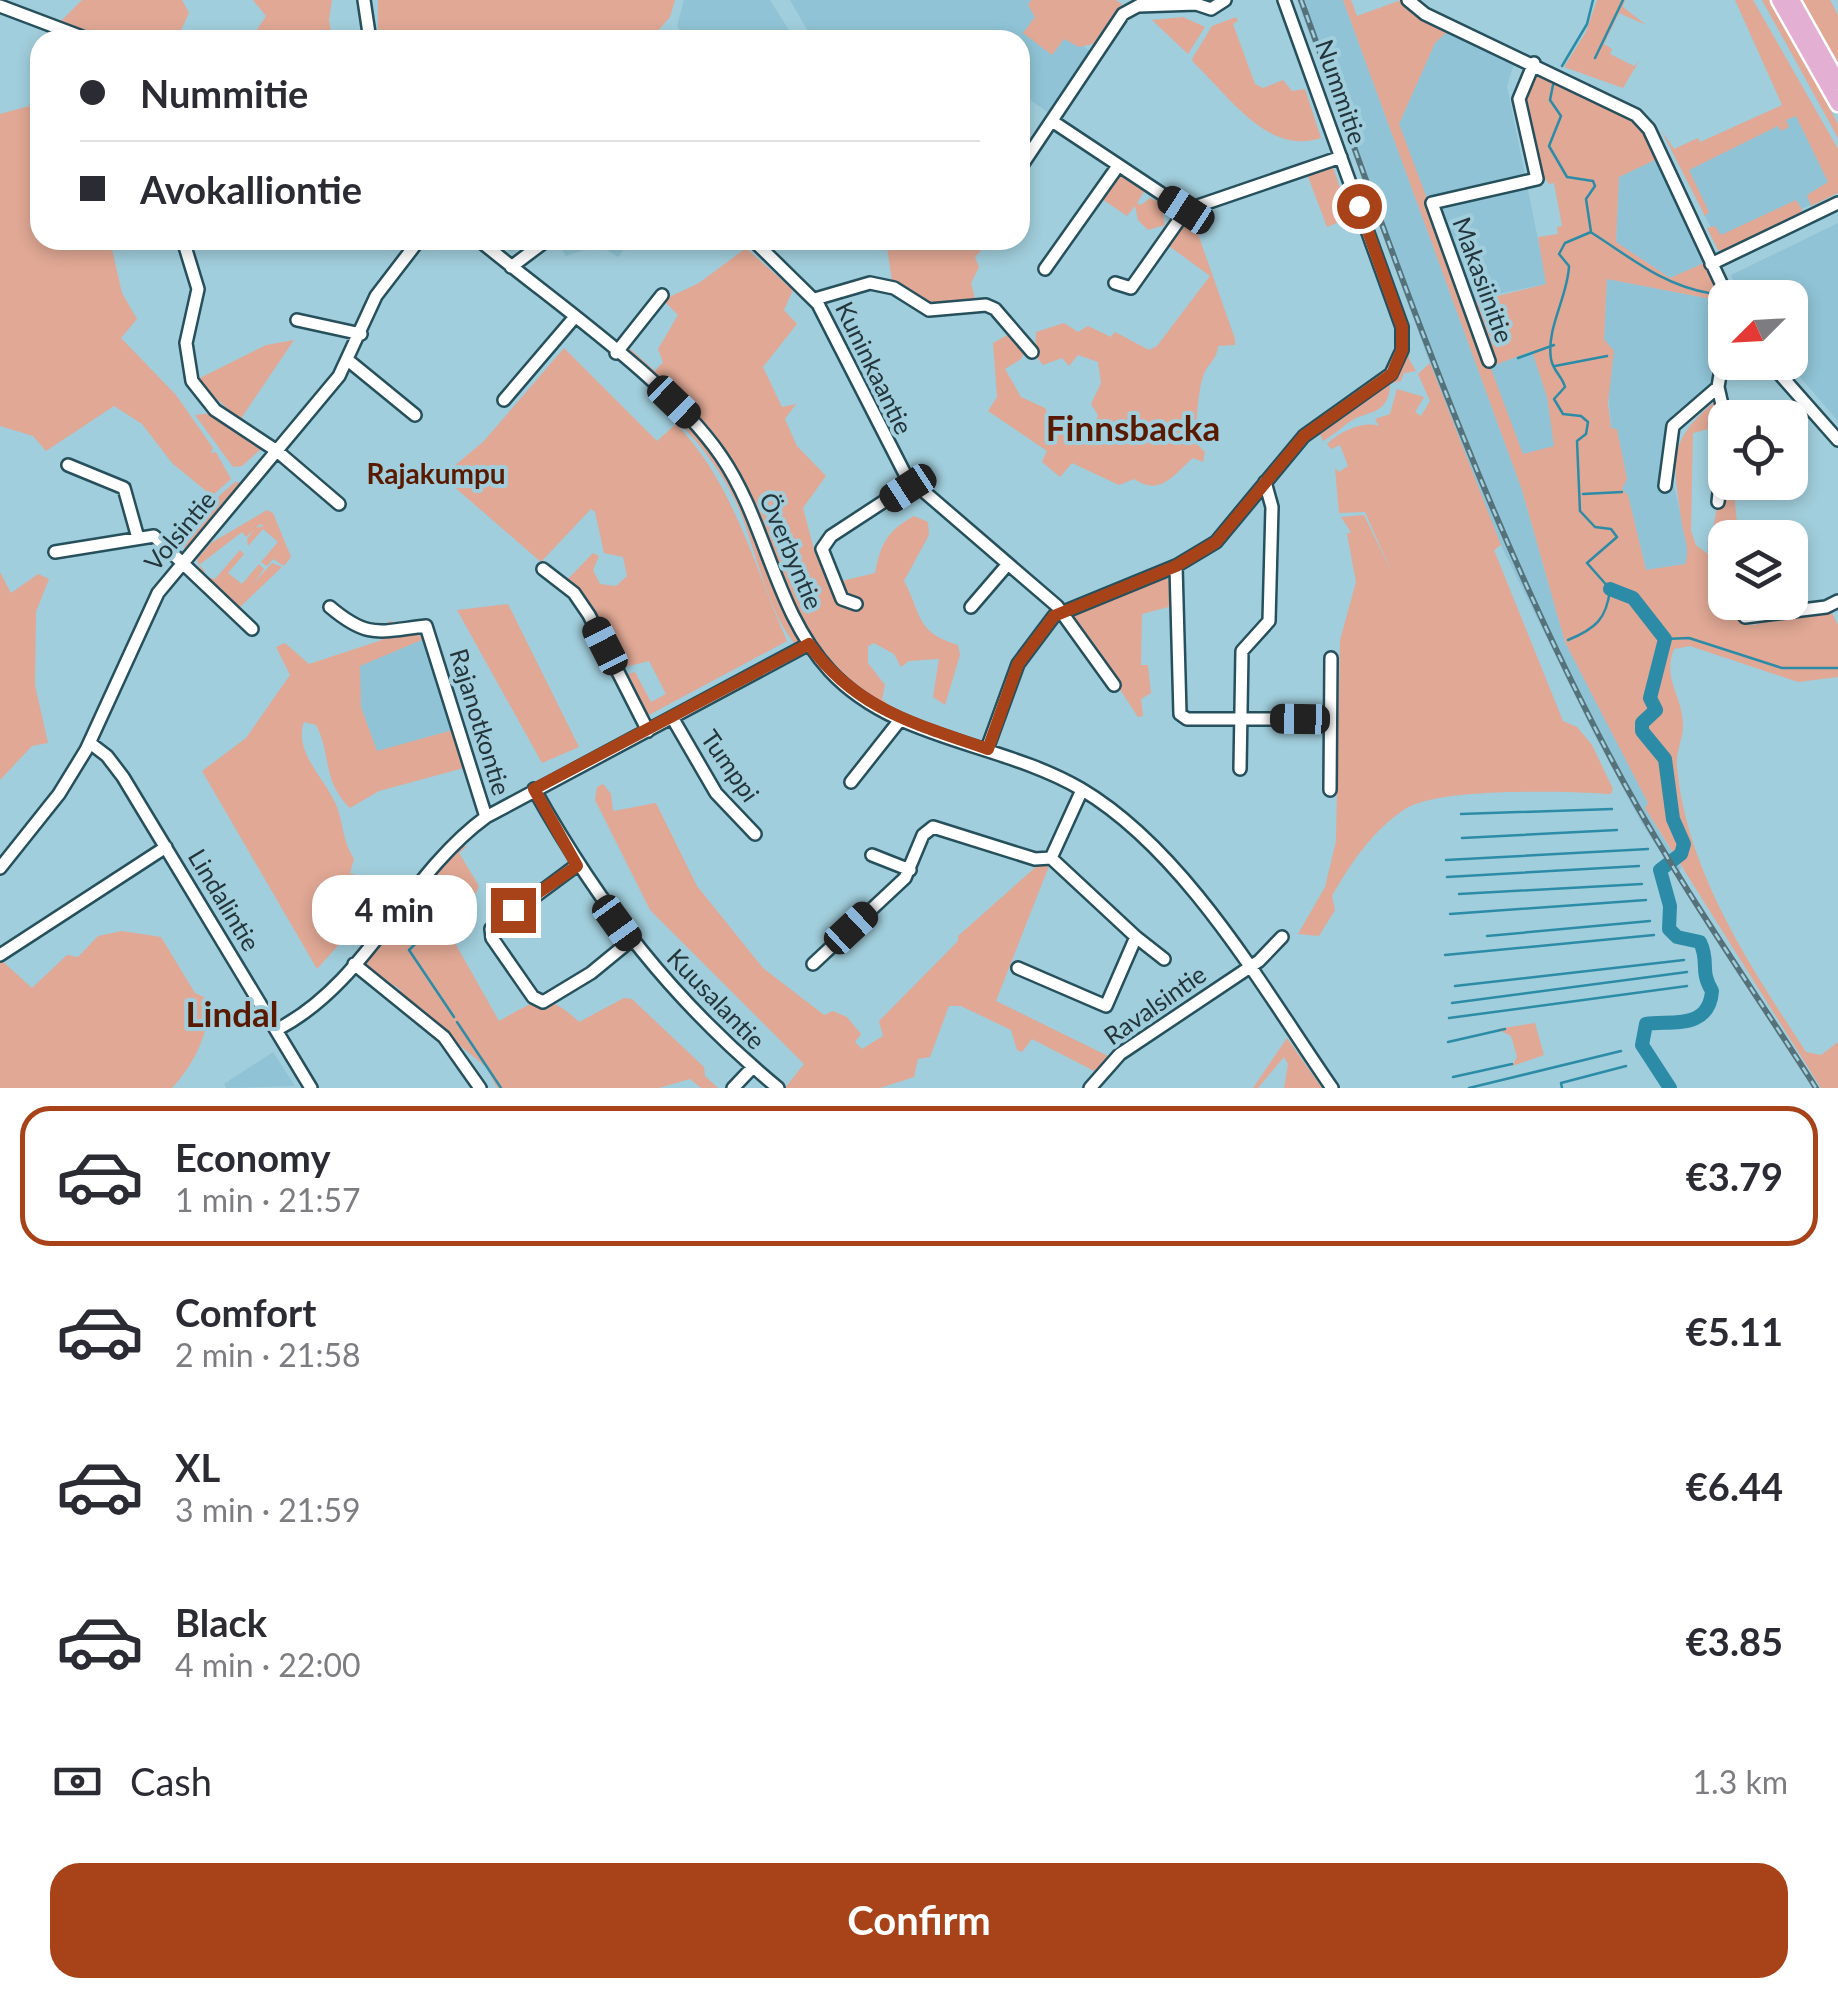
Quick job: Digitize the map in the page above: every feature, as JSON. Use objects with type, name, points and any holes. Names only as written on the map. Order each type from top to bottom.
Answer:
[{"type":"main road","points":[[1779,0],[1838,104]]},
{"type":"main road","points":[[1792,0],[1838,82]]},
{"type":"street","points":[[364,0],[368,30]]},
{"type":"street","points":[[369,30],[372,0]]},
{"type":"street","points":[[1030,153],[1123,14],[1143,3],[1199,2],[1215,8],[1225,0]]},
{"type":"street","name":"Nummitie","points":[[988,749],[1012,677],[1044,630],[1064,614],[1176,566],[1226,534],[1304,436],[1384,382],[1402,350],[1398,315],[1284,0]]},
{"type":"street","points":[[1408,0],[1425,14],[1627,108],[1642,121],[1720,280]]},
{"type":"street","points":[[0,6],[64,30]]},
{"type":"street","name":"Makasiinitie","points":[[1489,362],[1432,203],[1537,178],[1520,99],[1534,64]]},
{"type":"street","points":[[1052,121],[1186,210]]},
{"type":"street","points":[[1115,282],[1131,288],[1186,210],[1340,157]]},
{"type":"street","points":[[1045,269],[1118,166]]},
{"type":"street","points":[[1712,264],[1838,202]]},
{"type":"street","points":[[186,250],[198,289],[186,344],[192,381],[215,410],[277,450],[339,504]]},
{"type":"street","name":"Volsintie","points":[[0,868],[59,794],[90,744],[149,607],[349,362],[382,286],[411,250]]},
{"type":"street","name":"Överbyntie","points":[[491,250],[689,417],[720,454],[741,491],[792,615],[809,644],[856,694],[900,720],[988,749],[1082,790],[1152,848],[1252,966],[1332,1088]]},
{"type":"street","points":[[511,267],[534,250]]},
{"type":"street","name":"Kuninkaantie","points":[[763,250],[815,299],[891,452],[912,483],[1064,614],[1114,685]]},
{"type":"street","points":[[815,299],[870,283],[894,288],[929,310],[990,306],[1032,352]]},
{"type":"street","points":[[616,353],[662,296]]},
{"type":"street","points":[[504,400],[574,318]]},
{"type":"street","points":[[297,320],[361,334]]},
{"type":"street","points":[[349,362],[415,415]]},
{"type":"street","points":[[1719,380],[1721,400]]},
{"type":"street","points":[[1786,380],[1838,440]]},
{"type":"street","points":[[1665,486],[1673,426],[1718,386]]},
{"type":"street","points":[[68,465],[124,488],[138,538]]},
{"type":"street","points":[[1240,769],[1242,651],[1270,622],[1272,506],[1265,482]]},
{"type":"street","points":[[856,604],[842,599],[822,550],[831,536],[851,527],[912,483]]},
{"type":"street","points":[[55,552],[154,536],[252,629]]},
{"type":"street","points":[[971,607],[1008,564]]},
{"type":"street","points":[[1176,566],[1180,714],[1187,718],[1330,719]]},
{"type":"street","points":[[544,569],[574,593],[589,615],[648,731]]},
{"type":"street","points":[[1808,609],[1838,601]]},
{"type":"street","name":"Rajanotkontie","points":[[330,607],[350,624],[382,633],[426,626],[486,817]]},
{"type":"street","points":[[276,1030],[313,1008],[354,964],[444,850],[486,817],[809,644]]},
{"type":"street","points":[[1330,790],[1331,658]]},
{"type":"street","name":"Tumppi","points":[[673,720],[724,805],[755,834]]},
{"type":"street","points":[[851,782],[900,720]]},
{"type":"street","name":"Lindalintie","points":[[90,744],[114,764],[308,1087]]},
{"type":"street","name":"Kuusalantie","points":[[534,789],[577,866],[630,940],[753,1067],[733,1088]]},
{"type":"street","points":[[1050,858],[1082,790]]},
{"type":"street","points":[[813,964],[910,870],[923,836],[933,827],[1035,859],[1050,858],[1164,959]]},
{"type":"street","points":[[0,954],[166,847]]},
{"type":"street","points":[[872,855],[910,870]]},
{"type":"street","points":[[577,866],[492,929],[492,938],[533,998],[543,1002],[592,974],[630,940]]},
{"type":"street","points":[[1018,968],[1106,1006],[1136,937]]},
{"type":"street","name":"Ravalsintie","points":[[1090,1088],[1120,1054],[1252,966],[1282,938]]},
{"type":"street","points":[[354,964],[444,1037],[480,1088]]},
{"type":"street","points":[[753,1067],[778,1088]]},
{"type":"shaded area","points":[[82,0],[182,0],[189,13],[181,30],[75,30],[59,23]]},
{"type":"shaded area","points":[[253,0],[332,0],[331,30],[257,30],[266,16]]},
{"type":"shaded area","points":[[378,0],[675,0],[670,17],[659,30],[378,30]]},
{"type":"shaded area","points":[[684,0],[770,0],[789,30],[680,30],[677,26]]},
{"type":"shaded area","points":[[790,0],[1031,0],[1028,5],[1094,54],[1052,115],[1030,100],[1030,30],[807,30]]},
{"type":"shaded area","points":[[1031,0],[1116,0],[1122,4],[1093,44],[1079,47],[1064,39],[1052,55],[1030,38],[1030,30],[1025,30],[1035,17],[1028,5]]},
{"type":"shaded area","points":[[1297,0],[1343,0],[1522,490],[1565,642],[1648,803],[1645,808],[1681,867],[1678,879],[1642,824],[1594,734],[1497,537],[1465,460]]},
{"type":"shaded area","points":[[1343,0],[1351,0],[1357,16],[1401,0],[1412,13],[1448,31],[1435,43],[1399,124],[1523,454],[1554,446],[1547,397],[1532,351],[1495,365],[1473,302],[1546,284],[1538,237],[1558,234],[1557,227],[1562,226],[1554,183],[1549,184],[1534,161],[1521,100],[1535,73],[1636,121],[1657,159],[1619,177],[1616,242],[1670,278],[1704,263],[1712,280],[1708,280],[1708,298],[1607,279],[1604,339],[1614,351],[1608,403],[1611,428],[1617,429],[1627,479],[1622,489],[1628,495],[1646,570],[1685,564],[1687,549],[1676,484],[1677,454],[1689,427],[1708,408],[1708,429],[1693,433],[1691,531],[1696,545],[1708,554],[1708,620],[1741,620],[1742,624],[1756,625],[1764,620],[1808,620],[1808,612],[1830,609],[1838,625],[1838,677],[1798,682],[1690,646],[1674,649],[1670,669],[1683,723],[1677,762],[1683,807],[1707,881],[1743,952],[1806,1052],[1821,1055],[1838,1042],[1838,1088],[1821,1088],[1645,808],[1648,803],[1565,642],[1522,490]]},
{"type":"shaded area","points":[[1597,0],[1625,0],[1623,7],[1646,25],[1619,13],[1604,44],[1612,49],[1610,54],[1634,66],[1639,61],[1623,88],[1564,67],[1586,32]]},
{"type":"shaded area","points":[[1735,0],[1753,0],[1838,149],[1838,193],[1811,206],[1807,195],[1828,182],[1796,116],[1786,120],[1789,127],[1781,131],[1778,126],[1689,170],[1709,212],[1705,216],[1661,130],[1674,149],[1698,138],[1700,142],[1782,105]]},
{"type":"shaded area","points":[[1762,0],[1773,0],[1838,124],[1838,138]]},
{"type":"shaded area","points":[[1797,0],[1830,0],[1838,15],[1838,75]]},
{"type":"shaded area","points":[[1183,17],[1205,27],[1188,54],[1152,20]]},
{"type":"shaded area","points":[[1236,17],[1238,21],[1233,24],[1255,84],[1263,88],[1283,80],[1292,91],[1305,89],[1321,138],[1284,139],[1267,131],[1194,63],[1192,59],[1212,26]]},
{"type":"shaded area","points":[[1448,31],[1515,61],[1507,86],[1547,284],[1492,295],[1464,307],[1399,124],[1435,43]]},
{"type":"shaded area","points":[[1797,105],[1837,183],[1825,198],[1728,244],[1717,241],[1679,160]]},
{"type":"shaded area","points":[[30,106],[30,250],[112,250],[122,293],[137,319],[121,338],[176,395],[213,448],[211,453],[216,452],[231,479],[212,496],[172,463],[142,424],[114,406],[46,451],[33,436],[0,426],[0,114]]},
{"type":"shaded area","points":[[1657,159],[1704,263],[1670,278],[1616,242],[1619,177]]},
{"type":"shaded area","points":[[1332,164],[1350,218],[1327,227],[1307,174]]},
{"type":"shaded area","points":[[1120,173],[1145,190],[1137,203],[1141,205],[1150,198],[1161,203],[1165,225],[1148,230],[1138,220],[1135,206],[1127,216],[1102,199]]},
{"type":"shaded area","points":[[1796,200],[1802,209],[1799,217],[1724,252],[1718,250],[1707,228],[1715,226],[1721,235]]},
{"type":"shaded area","points":[[1191,214],[1235,339],[1235,345],[1218,346],[1202,380],[1196,438],[1205,452],[1203,462],[1193,458],[1166,481],[1152,486],[1134,479],[1119,485],[1072,463],[1060,477],[1042,462],[1047,451],[988,411],[997,397],[993,343],[1013,332],[1025,351],[1021,359],[1005,369],[1021,397],[1045,408],[1054,429],[1075,424],[1090,438],[1098,415],[1091,404],[1101,383],[1098,362],[1078,355],[1069,366],[1062,358],[1043,365],[1035,355],[1036,332],[1064,323],[1078,332],[1088,326],[1111,337],[1115,332],[1149,350],[1157,346],[1210,276],[1169,246]]},
{"type":"shaded area","points":[[1838,223],[1838,421],[1803,380],[1808,380],[1808,280],[1733,280],[1731,275]]},
{"type":"shaded area","points":[[562,250],[584,250],[566,256]]},
{"type":"shaded area","points":[[748,250],[793,290],[784,310],[797,324],[763,367],[782,407],[796,404],[785,419],[797,446],[826,476],[803,508],[815,553],[833,583],[875,573],[883,546],[897,527],[914,516],[928,522],[929,535],[904,581],[927,628],[958,645],[960,655],[945,705],[933,697],[939,659],[909,661],[901,667],[894,654],[874,643],[868,646],[868,663],[885,685],[882,699],[901,716],[869,700],[811,641],[791,606],[742,484],[626,352],[628,347],[655,371],[663,362],[658,349],[678,315],[663,300],[699,283]]},
{"type":"shaded area","points":[[887,250],[981,250],[975,257],[979,267],[971,283],[975,299],[930,306],[892,281]]},
{"type":"shaded area","points":[[1607,279],[1708,298],[1708,380],[1712,380],[1708,388],[1673,415],[1664,444],[1660,485],[1674,486],[1689,550],[1685,564],[1646,570],[1628,496],[1621,489],[1627,479],[1617,430],[1611,428],[1604,339]]},
{"type":"shaded area","points":[[294,340],[240,420],[196,380],[266,345]]},
{"type":"shaded area","points":[[1409,342],[1409,359],[1416,371],[1404,373],[1401,381],[1390,384],[1387,400],[1378,409],[1352,420],[1323,441],[1319,432],[1392,381]]},
{"type":"shaded area","points":[[564,348],[657,441],[676,424],[696,447],[728,499],[787,641],[647,716],[625,675],[635,672],[651,702],[666,694],[649,661],[621,668],[566,581],[593,553],[599,556],[593,570],[600,584],[616,586],[627,576],[623,557],[604,553],[595,512],[591,509],[541,562],[452,485],[454,466],[483,442]]},
{"type":"shaded area","points":[[1532,350],[1547,397],[1555,447],[1523,454],[1487,368]]},
{"type":"shaded area","points":[[1430,363],[1501,545],[1494,550],[1563,721],[1577,727],[1592,745],[1613,789],[1611,794],[1474,794],[1422,802],[1405,809],[1372,837],[1355,860],[1332,896],[1335,910],[1319,936],[1298,934],[1325,887],[1336,841],[1340,640],[1356,582],[1347,534],[1351,532],[1341,517],[1364,515],[1392,573],[1365,512],[1339,513],[1335,468],[1339,472],[1348,466],[1340,445],[1331,449],[1327,444],[1353,428],[1379,426],[1375,419],[1390,414],[1397,389],[1424,397],[1415,412],[1421,416],[1430,401],[1418,374]]},
{"type":"shaded area","points":[[652,395],[678,410],[722,466],[799,639],[797,646],[771,601],[740,511],[723,478]]},
{"type":"shaded area","points":[[213,413],[262,448],[242,466],[233,467],[195,415]]},
{"type":"shaded area","points":[[235,482],[242,483],[187,550],[179,542],[195,517]]},
{"type":"shaded area","points":[[1718,500],[1735,500],[1737,520],[1715,520]]},
{"type":"shaded area","points":[[267,510],[273,513],[291,557],[284,566],[273,559],[267,566],[261,562],[278,542],[263,529],[248,546],[247,539],[254,530],[246,537],[242,532],[199,565],[197,559],[211,543]]},
{"type":"shaded area","points":[[240,550],[244,554],[228,573],[242,584],[259,564],[264,569],[254,583],[272,563],[282,567],[240,607],[208,577],[215,579]]},
{"type":"shaded area","points":[[0,572],[11,593],[38,574],[49,579],[36,612],[35,685],[48,743],[32,746],[0,780]]},
{"type":"shaded area","points":[[1164,576],[1175,587],[1176,605],[1142,614],[1141,665],[1148,665],[1151,693],[1141,699],[1143,716],[1138,717],[1072,617]]},
{"type":"shaded area","points":[[508,604],[579,747],[542,763],[457,610]]},
{"type":"shaded area","points":[[389,621],[404,624],[424,639],[360,666],[361,707],[377,751],[453,730],[464,768],[379,791],[350,808],[335,787],[316,725],[304,722],[303,745],[337,807],[354,859],[350,873],[387,886],[349,942],[344,939],[317,969],[202,771],[246,738],[290,675],[276,647],[285,643],[309,664],[382,640]]},
{"type":"shaded area","points":[[424,639],[453,730],[377,752],[361,707],[359,666]]},
{"type":"shaded area","points":[[603,784],[611,794],[613,811],[656,803],[697,886],[763,968],[824,1015],[833,1011],[847,1017],[861,1034],[855,1042],[862,1049],[883,1036],[879,1021],[958,941],[958,936],[1038,865],[1049,866],[996,1001],[1108,1056],[1098,1073],[1032,1039],[1022,1052],[1017,1050],[1011,1030],[961,1006],[949,1006],[930,1057],[918,1059],[914,1077],[880,1088],[785,1088],[804,1064],[650,910],[595,800],[597,787]]},
{"type":"shaded area","points":[[461,842],[466,847],[459,853],[479,886],[476,893],[446,909],[455,943],[499,1021],[531,1004],[548,1002],[579,1022],[624,998],[632,999],[704,1067],[705,1076],[718,1088],[701,1088],[690,1079],[659,1088],[497,1088],[486,1067],[398,994],[401,990],[364,966]]},
{"type":"shaded area","points":[[122,931],[161,937],[195,993],[210,1000],[203,1037],[180,1078],[172,1088],[0,1088],[0,959],[32,988],[67,955],[78,957],[98,936]]},
{"type":"shaded area","points":[[1535,1023],[1544,1055],[1512,1066],[1517,1057],[1511,1036],[1497,1029]]},
{"type":"shaded area","points":[[1287,1038],[1322,1088],[1284,1088],[1288,1064],[1284,1057],[1258,1088],[1253,1088]]},
{"type":"shaded area","points":[[273,1052],[295,1086],[226,1088],[224,1084]]},
{"type":"waterway","points":[[1562,66],[1587,24],[1593,0]]},
{"type":"waterway","points":[[1595,58],[1623,0]]},
{"type":"waterway","points":[[1553,85],[1550,100],[1561,116],[1549,146],[1567,177],[1593,181],[1595,186],[1586,199],[1591,232],[1565,243],[1559,254],[1569,266],[1550,347],[1552,363],[1565,387],[1554,399],[1563,414],[1581,416],[1588,422],[1586,434],[1577,441],[1580,511],[1595,527],[1611,529],[1617,537],[1587,563],[1610,589],[1603,615],[1586,632],[1568,640]]},
{"type":"waterway","points":[[1592,233],[1661,277],[1708,293]]},
{"type":"waterway","points":[[1518,358],[1554,345]]},
{"type":"waterway","points":[[1555,366],[1607,356]]},
{"type":"waterway","points":[[1583,494],[1622,492]]},
{"type":"waterway","points":[[1610,589],[1633,598],[1665,639],[1650,698],[1656,710],[1642,723],[1642,731],[1665,759],[1673,819],[1684,844],[1681,854],[1660,870],[1670,906],[1669,929],[1677,937],[1700,942],[1712,991],[1709,1004],[1696,1018],[1646,1024],[1642,1045],[1670,1088]]},
{"type":"waterway","points":[[1665,639],[1689,638],[1782,668],[1838,668]]},
{"type":"waterway","points":[[1461,814],[1612,809]]},
{"type":"waterway","points":[[1462,838],[1617,830]]},
{"type":"waterway","points":[[1446,860],[1648,849]]},
{"type":"waterway","points":[[1447,877],[1639,866]]},
{"type":"waterway","points":[[1459,894],[1642,884]]},
{"type":"waterway","points":[[1450,914],[1646,900]]},
{"type":"waterway","points":[[439,921],[409,950],[454,1017]]},
{"type":"waterway","points":[[1487,936],[1650,921]]},
{"type":"waterway","points":[[1445,955],[1654,935]]},
{"type":"waterway","points":[[1455,986],[1684,960]]},
{"type":"waterway","points":[[1452,1003],[1687,972]]},
{"type":"waterway","points":[[1449,1018],[1687,986]]},
{"type":"waterway","points":[[457,1022],[501,1088]]},
{"type":"waterway","points":[[1448,1042],[1505,1029]]},
{"type":"waterway","points":[[1469,1088],[1621,1051]]},
{"type":"waterway","points":[[1453,1077],[1512,1064]]},
{"type":"waterway","points":[[1562,1088],[1561,1083],[1626,1066]]},
{"type":"railway","points":[[1301,0],[1447,397],[1529,592],[1574,687],[1668,859],[1816,1088]]},
{"type":"district","name":"Finnsbacka","points":[[1133,429]]},
{"type":"district","name":"Rajakumpu","points":[[436,474]]},
{"type":"district","name":"Lindal","points":[[232,1015]]},
{"type":"route","points":[[513,910],[577,866],[534,789],[687,712],[809,644],[829,670],[867,703],[900,720],[988,749],[1018,664],[1054,616],[1176,566],[1216,542],[1304,436],[1392,374],[1402,350],[1402,327],[1359,206]]}]
